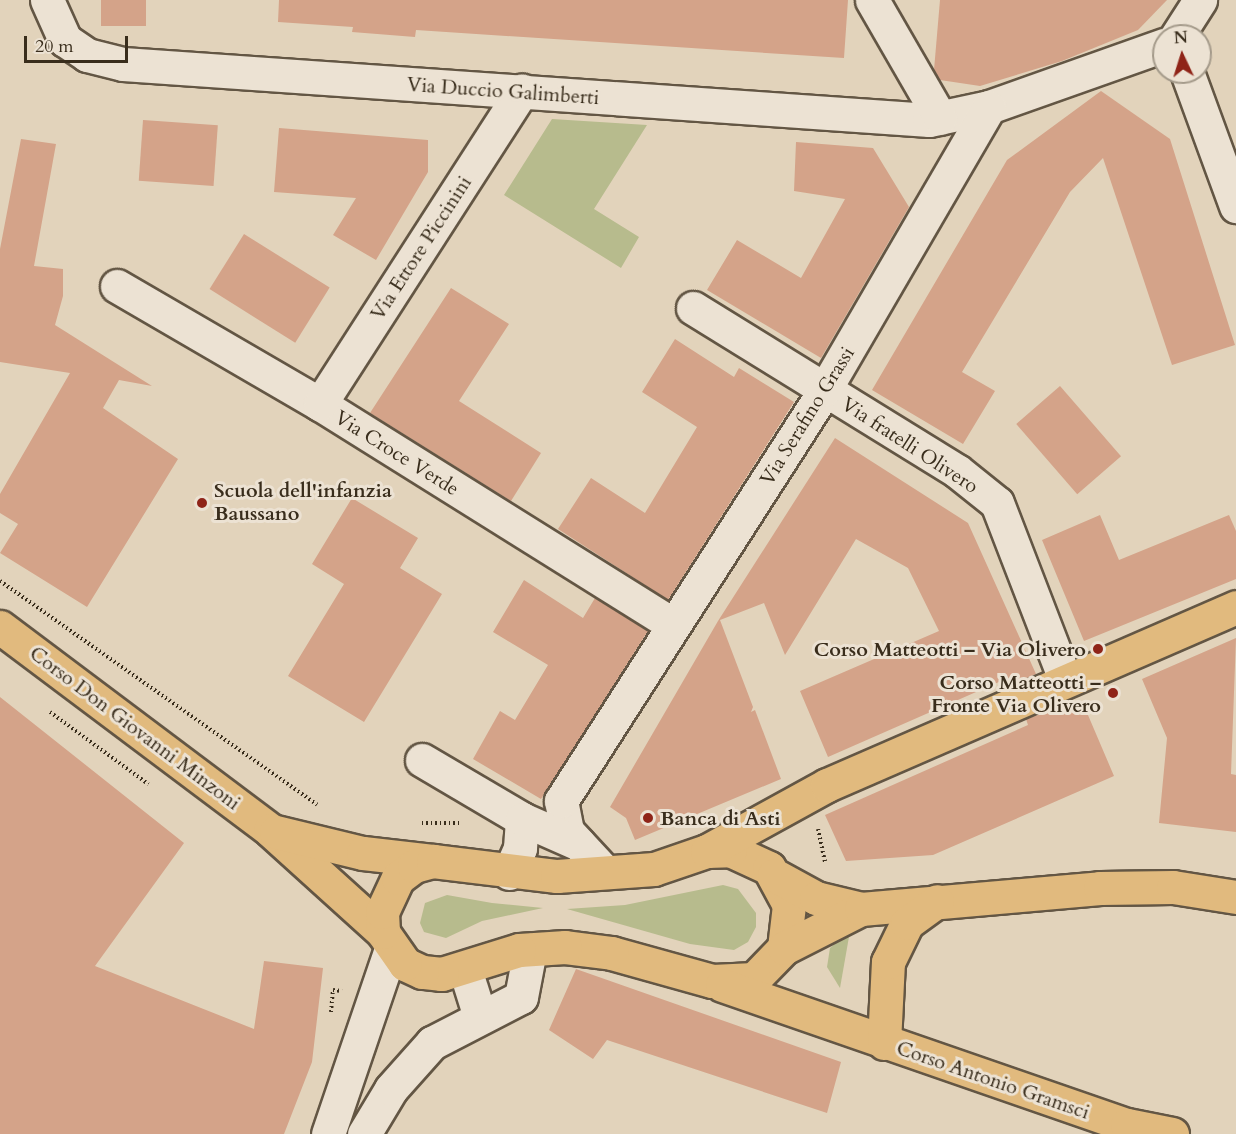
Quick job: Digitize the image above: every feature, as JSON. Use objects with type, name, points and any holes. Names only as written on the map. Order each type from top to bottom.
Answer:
[{"type":"main road","points":[[706,851],[827,784],[1065,679],[1236,607]]},
{"type":"main road","name":"Corso Don Giovanni Minzoni","points":[[0,627],[270,830],[422,972],[442,974],[530,950],[565,947],[612,953],[711,981]]},
{"type":"main road","name":"Corso Don Giovanni Minzoni","points":[[270,830],[363,853],[509,873],[654,869],[706,851]]},
{"type":"main road","points":[[706,851],[730,850],[751,856],[774,875],[816,898],[861,909],[1100,888],[1173,887],[1236,897]]},
{"type":"main road","points":[[387,940],[382,912],[393,886],[414,866],[433,861]]},
{"type":"main road","points":[[774,875],[789,905],[790,927],[784,948]]},
{"type":"main road","name":"Corso Antonio Gramsci","points":[[884,1043],[888,962],[907,923],[947,901]]},
{"type":"main road","points":[[711,981],[754,979],[784,948],[861,909]]},
{"type":"main road","name":"Corso Antonio Gramsci","points":[[711,981],[884,1043],[1127,1125],[1172,1134]]},
{"type":"street","name":"Via Duccio Galimberti","points":[[47,0],[65,40],[87,54],[123,64],[940,118],[989,107]]},
{"type":"street","points":[[872,0],[940,118]]},
{"type":"street","points":[[1184,24],[1199,0]]},
{"type":"street","points":[[989,107],[1152,49]]},
{"type":"street","points":[[1191,84],[1236,206]]},
{"type":"street","name":"Via Ettore Piccinini","points":[[320,404],[522,91]]},
{"type":"street","name":"Via Serafino Grassi","points":[[605,872],[567,831],[561,801],[825,389],[989,107]]},
{"type":"street","name":"Via Croce Verde","points":[[117,286],[320,404],[674,626]]},
{"type":"street","name":"Via fratelli Olivero","points":[[693,308],[957,471],[997,503],[1065,679]]},
{"type":"street","points":[[422,760],[522,819],[579,844]]},
{"type":"street","points":[[509,873],[520,848],[522,819]]},
{"type":"street","points":[[328,1134],[387,940]]},
{"type":"street","points":[[363,1134],[409,1065],[432,1043],[521,997],[530,950]]},
{"type":"street","points":[[465,969],[480,1017]]},
{"type":"path","points":[[0,581],[321,808]]},
{"type":"path","points":[[819,819],[822,855],[833,871]]},
{"type":"green space","points":[[552,119],[647,125],[594,209],[639,237],[621,268],[504,195]]},
{"type":"green space","points":[[723,885],[738,889],[756,913],[756,927],[748,942],[734,950],[690,944],[567,909],[625,905]]},
{"type":"green space","points":[[447,895],[492,903],[543,908],[482,921],[446,938],[424,932],[420,923],[425,903]]},
{"type":"green space","points":[[850,931],[840,988],[827,967],[830,948]]},
{"type":"building","points":[[101,0],[146,0],[146,26],[101,26]]},
{"type":"building","points":[[279,0],[848,0],[844,58],[416,30],[415,37],[352,32],[353,27],[278,22]]},
{"type":"building","points":[[940,0],[1167,0],[1138,30],[1062,61],[980,86],[940,80],[934,70]]},
{"type":"building","points":[[1101,91],[1170,139],[1235,345],[1172,365],[1103,158],[1070,192],[962,372],[995,391],[963,444],[872,390],[1007,160]]},
{"type":"building","points":[[143,120],[218,125],[214,186],[139,181]]},
{"type":"building","points":[[279,128],[428,140],[428,172],[376,260],[333,235],[356,198],[274,192]]},
{"type":"building","points":[[21,139],[56,144],[34,266],[63,269],[63,296],[55,325],[152,386],[119,380],[103,408],[178,459],[87,607],[0,553],[18,524],[0,513],[0,494],[70,373],[0,362],[0,249]]},
{"type":"building","points":[[796,142],[873,148],[909,207],[821,358],[707,290],[737,240],[801,278],[845,199],[794,191]]},
{"type":"building","points":[[244,234],[330,288],[295,343],[210,289]]},
{"type":"building","points":[[451,288],[509,324],[459,401],[541,453],[511,501],[370,413]]},
{"type":"building","points":[[675,339],[734,377],[739,368],[794,402],[668,600],[558,529],[591,478],[645,513],[697,427],[642,392]]},
{"type":"building","points":[[1060,386],[1121,456],[1077,494],[1016,424]]},
{"type":"building","points":[[835,438],[968,523],[1036,674],[1010,685],[1008,678],[828,757],[800,691],[939,631],[908,568],[856,539],[785,655],[764,603],[720,620],[753,707],[751,712],[755,710],[781,779],[635,840],[626,818],[610,807],[718,621]]},
{"type":"building","points":[[352,498],[418,538],[400,568],[442,594],[364,722],[288,676],[344,584],[312,564]]},
{"type":"building","points":[[1100,515],[1119,560],[1229,515],[1236,531],[1236,579],[1084,641],[1042,540]]},
{"type":"building","points":[[524,580],[583,618],[595,598],[648,631],[541,799],[473,759],[500,711],[515,720],[548,665],[493,632]]},
{"type":"building","points":[[1236,638],[1231,774],[1236,775],[1236,832],[1159,823],[1167,738],[1142,679]]},
{"type":"building","points":[[0,697],[184,843],[95,966],[254,1029],[264,961],[323,968],[312,1062],[284,1134],[0,1134]]},
{"type":"building","points":[[1082,701],[1114,776],[933,855],[846,861],[825,815],[1028,725],[1026,719]]},
{"type":"building","points":[[576,969],[841,1062],[827,1113],[607,1040],[593,1059],[549,1030]]},
{"type":"place","name":"Scuola dell'infanzia Baussano","points":[[202,503]]},
{"type":"place","name":"Corso Matteotti – Via Olivero","points":[[1098,649]]},
{"type":"place","name":"Corso Matteotti – Fronte Via Olivero","points":[[1113,693]]},
{"type":"place","name":"Banca di Asti","points":[[648,818]]}]
